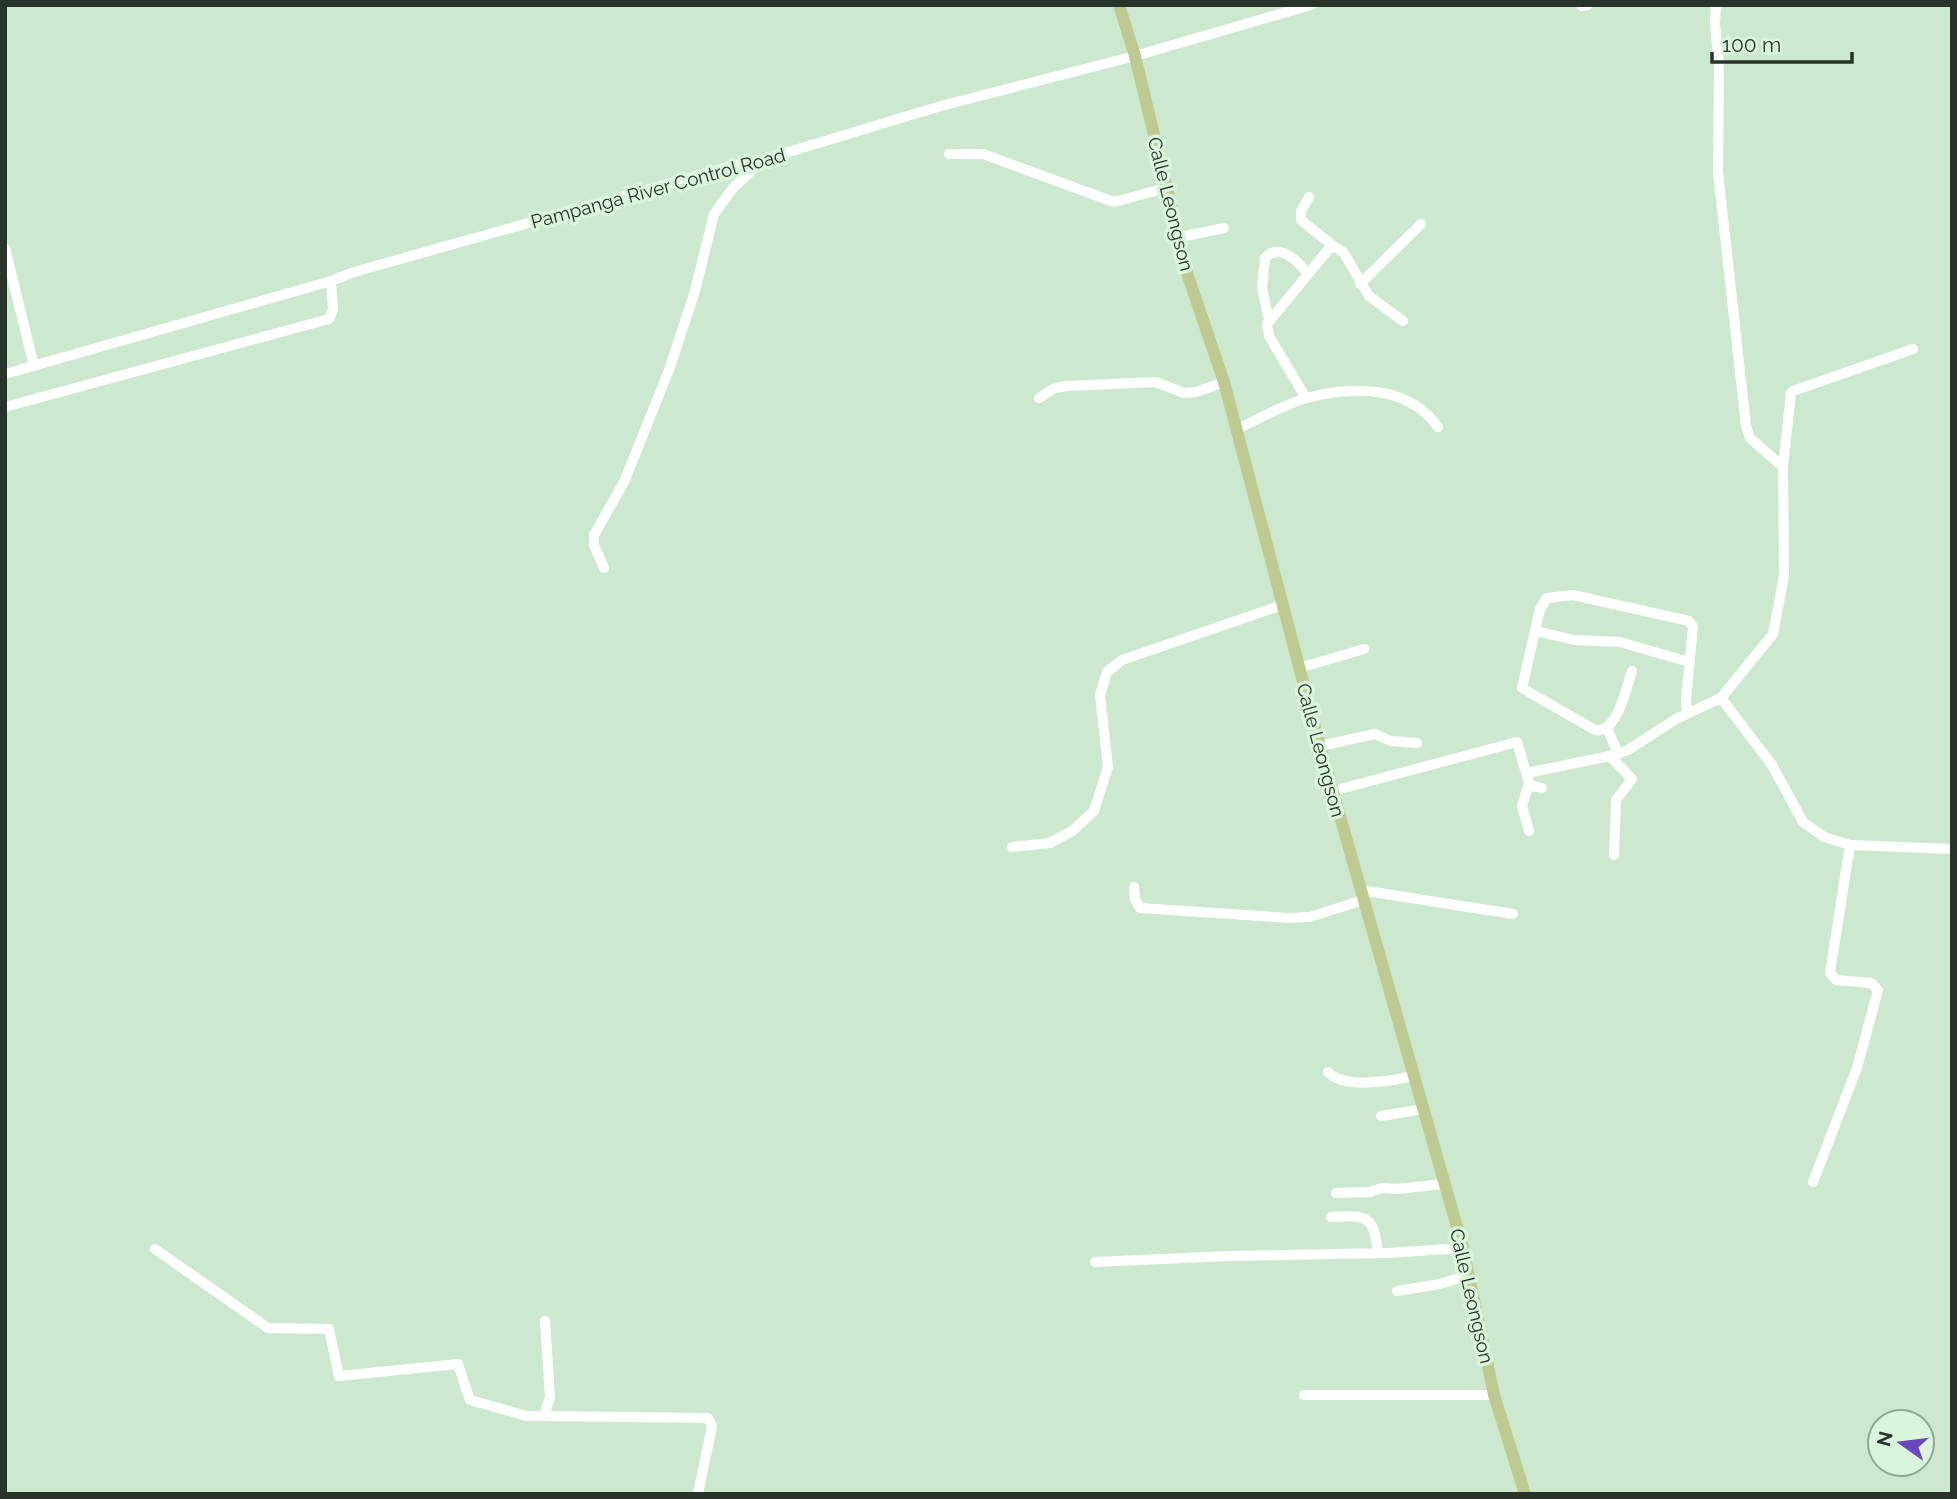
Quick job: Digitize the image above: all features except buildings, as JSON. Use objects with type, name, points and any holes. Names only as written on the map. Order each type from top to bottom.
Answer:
[{"type":"main road","name":"Calle Leongson","points":[[1119,5],[1135,57],[1188,276],[1224,382],[1298,668],[1463,1248],[1494,1395],[1525,1494]]},
{"type":"street","name":"Pampanga River Control Road","points":[[5,374],[331,281],[354,272],[742,163],[762,160],[941,106],[1135,57],[1311,5]]},
{"type":"street","points":[[1582,6],[1588,5]]},
{"type":"street","points":[[1716,5],[1719,77],[1718,172],[1746,426],[1751,438],[1783,467]]},
{"type":"street","points":[[949,154],[982,154],[1114,202],[1166,188]]},
{"type":"street","points":[[604,568],[594,545],[594,535],[624,482],[669,370],[695,291],[714,214],[733,188],[762,160]]},
{"type":"street","points":[[1309,197],[1301,211],[1301,220],[1344,253],[1369,296],[1403,321]]},
{"type":"street","points":[[1360,284],[1422,224]]},
{"type":"street","points":[[1180,237],[1224,228]]},
{"type":"street","points":[[1306,398],[1269,336],[1267,324],[1332,245]]},
{"type":"street","points":[[5,248],[34,366]]},
{"type":"street","points":[[1269,320],[1262,288],[1265,258],[1268,254],[1276,251],[1286,254],[1307,273]]},
{"type":"street","points":[[5,407],[330,318],[333,310],[331,281]]},
{"type":"street","points":[[1528,778],[1628,750],[1687,713],[1721,698],[1773,634],[1784,576],[1783,467],[1793,391],[1913,349]]},
{"type":"street","points":[[1039,398],[1055,388],[1067,386],[1156,382],[1184,393],[1196,392],[1224,382]]},
{"type":"street","points":[[1237,429],[1306,398],[1345,391],[1389,395],[1416,404],[1438,427]]},
{"type":"street","points":[[1632,671],[1616,715],[1607,728],[1595,730],[1522,688],[1540,609],[1547,598],[1573,595],[1689,621],[1693,627],[1687,713]]},
{"type":"street","points":[[1012,847],[1050,843],[1072,831],[1094,811],[1108,767],[1100,695],[1107,672],[1122,660],[1282,605]]},
{"type":"street","points":[[1536,631],[1591,642],[1620,642],[1689,662]]},
{"type":"street","points":[[1298,668],[1364,649]]},
{"type":"street","points":[[1721,698],[1772,765],[1803,822],[1824,837],[1850,845],[1952,849]]},
{"type":"street","points":[[1607,728],[1614,755],[1632,779],[1616,800],[1614,855]]},
{"type":"street","points":[[1320,746],[1375,734],[1391,741],[1417,743]]},
{"type":"street","points":[[1333,791],[1517,742],[1532,786],[1542,788]]},
{"type":"street","points":[[1528,778],[1522,806],[1529,831]]},
{"type":"street","points":[[1813,1182],[1857,1068],[1878,990],[1871,983],[1836,980],[1830,973],[1850,845]]},
{"type":"street","points":[[1134,887],[1135,899],[1140,908],[1244,916],[1310,917],[1362,895],[1513,914]]},
{"type":"street","points":[[1328,1072],[1333,1077],[1346,1081],[1373,1083],[1415,1076]]},
{"type":"street","points":[[1381,1116],[1424,1109]]},
{"type":"street","points":[[1336,1193],[1444,1184]]},
{"type":"street","points":[[1331,1217],[1354,1215],[1369,1220],[1374,1227],[1378,1254]]},
{"type":"street","points":[[1095,1262],[1228,1256],[1378,1254],[1463,1248]]},
{"type":"street","points":[[155,1249],[268,1328],[329,1329],[339,1376],[458,1364],[470,1400],[517,1414],[708,1418],[712,1426],[698,1494]]},
{"type":"street","points":[[1397,1291],[1440,1284],[1469,1275]]},
{"type":"street","points":[[544,1416],[550,1397],[545,1321]]},
{"type":"street","points":[[1304,1395],[1494,1395]]}]
